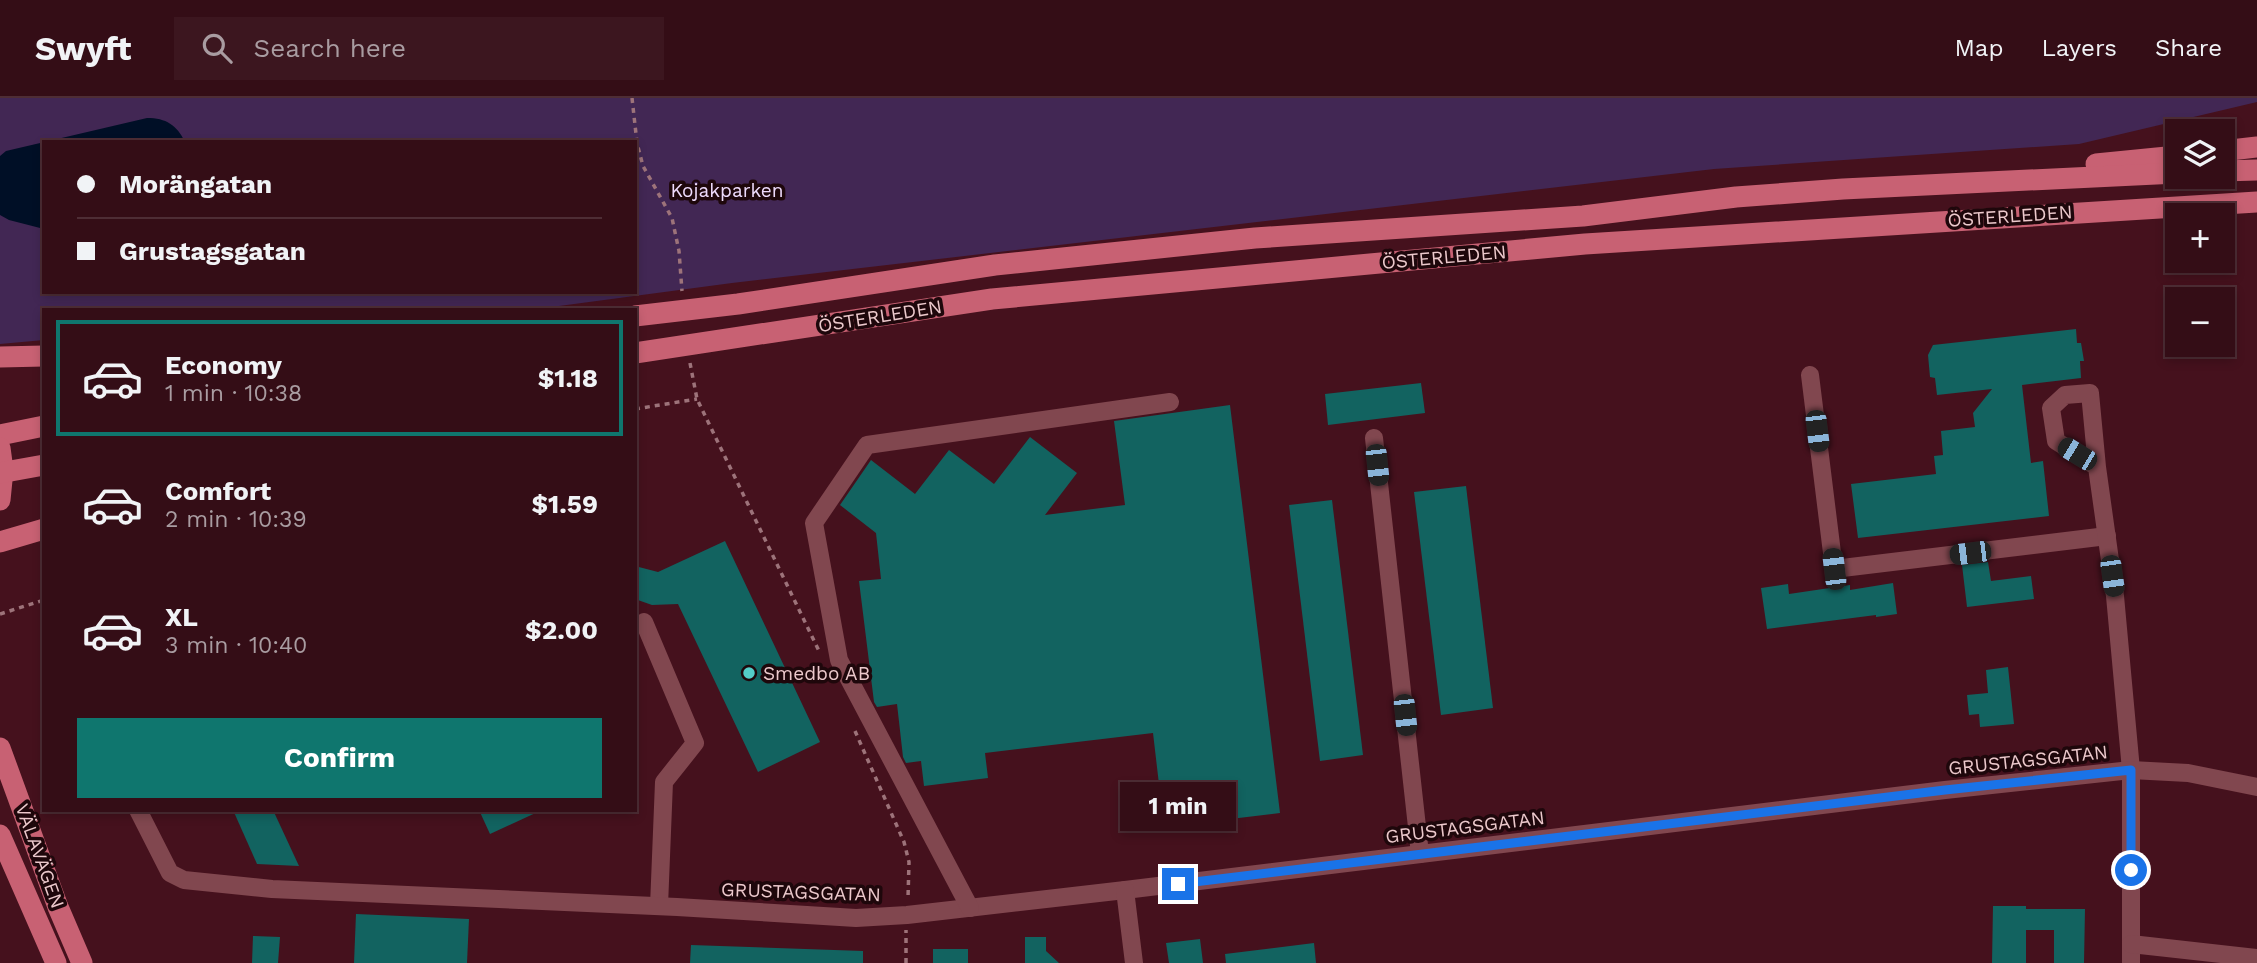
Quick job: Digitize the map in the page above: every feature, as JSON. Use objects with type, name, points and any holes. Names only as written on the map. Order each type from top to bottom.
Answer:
[{"type":"main road","points":[[2235,149],[2257,147]]},
{"type":"main road","points":[[1843,189],[2165,157]]},
{"type":"main road","points":[[2235,171],[2257,170]]},
{"type":"main road","name":"ÖSTERLEDEN","points":[[639,315],[738,304],[995,265],[1255,237],[1583,216],[1736,197],[1843,189],[2165,174]]},
{"type":"main road","name":"ÖSTERLEDEN","points":[[637,353],[992,299],[1585,244],[2257,202]]},
{"type":"main road","points":[[2127,209],[2257,213]]},
{"type":"main road","points":[[0,357],[42,356]]},
{"type":"main road","points":[[0,435],[42,426]]},
{"type":"main road","points":[[0,448],[3,470],[0,500]]},
{"type":"main road","points":[[0,473],[42,465]]},
{"type":"main road","points":[[0,542],[42,530]]},
{"type":"main road","name":"VÄLAVÄGEN","points":[[0,748],[58,907],[82,963]]},
{"type":"main road","name":"VÄLAVÄGEN","points":[[0,835],[56,963]]},
{"type":"street","points":[[1810,375],[1834,569],[2107,536]]},
{"type":"street","points":[[970,908],[839,660],[814,523],[867,445],[1170,402]]},
{"type":"street","points":[[1374,438],[1420,854]]},
{"type":"street","points":[[2097,467],[2115,596],[2131,770],[2131,963]]},
{"type":"street","points":[[644,621],[695,743],[664,782],[668,907]]},
{"type":"street","name":"GRUSTAGSGATAN","points":[[139,812],[170,873],[184,880],[272,889],[856,918],[970,908],[1931,791],[2131,770],[2188,773],[2257,787]]},
{"type":"street","points":[[1125,890],[1134,963]]},
{"type":"street","points":[[2131,944],[2257,958]]},
{"type":"path","points":[[632,98],[636,140]]},
{"type":"path","points":[[637,146],[643,166],[672,218],[679,251],[682,291]]},
{"type":"path","points":[[690,363],[697,399],[824,662]]},
{"type":"path","points":[[637,409],[697,399]]},
{"type":"path","points":[[0,614],[42,601]]},
{"type":"path","points":[[851,723],[904,842],[909,862],[906,963]]},
{"type":"green space","name":"Kojakparken","points":[[0,98],[2257,98],[2257,102],[2185,119],[2165,119],[2165,124],[2079,144],[1714,169],[732,283],[559,306],[42,308],[42,340],[0,344]]},
{"type":"water","points":[[147,118],[160,119],[178,131],[184,140],[53,140]]},
{"type":"water","points":[[42,142],[42,228],[0,215],[0,156],[6,151]]},
{"type":"building","points":[[2076,329],[2077,343],[2081,343],[2084,361],[2080,361],[2081,378],[2022,385],[2031,463],[2043,461],[2049,516],[1858,538],[1851,484],[1936,474],[1934,456],[1943,455],[1941,431],[1975,427],[1973,413],[1992,389],[1937,395],[1935,378],[1930,377],[1928,355],[1933,345]]},
{"type":"building","points":[[1421,383],[1425,413],[1328,425],[1325,394]]},
{"type":"building","points":[[1230,405],[1280,813],[1164,827],[1153,733],[985,753],[988,778],[924,786],[921,761],[906,763],[903,757],[897,704],[877,707],[874,702],[859,581],[881,579],[876,533],[840,505],[871,460],[915,494],[949,450],[994,484],[1030,437],[1077,473],[1045,515],[1125,505],[1114,421]]},
{"type":"building","points":[[1466,486],[1493,708],[1441,715],[1414,492]]},
{"type":"building","points":[[1332,500],[1363,755],[1320,761],[1289,505]]},
{"type":"building","name":"Smedbo AB","points":[[725,541],[820,742],[758,772],[678,604],[652,605],[637,600],[637,567],[658,572]]},
{"type":"building","points":[[1988,562],[1991,581],[2031,576],[2034,599],[1967,607],[1962,565]]},
{"type":"building","points":[[1893,583],[1897,614],[1767,629],[1761,588],[1788,584],[1789,594],[1850,585],[1850,590]]},
{"type":"building","points":[[2008,667],[2014,724],[1980,727],[1979,714],[1969,715],[1967,695],[1988,693],[1986,670]]},
{"type":"building","points":[[234,812],[274,812],[299,866],[257,864]]},
{"type":"building","points":[[480,812],[538,812],[490,834]]},
{"type":"building","points":[[1993,906],[2085,909],[2084,963],[2054,963],[2054,930],[2026,930],[2026,963],[1992,963]]},
{"type":"building","points":[[356,914],[469,919],[467,963],[354,963]]},
{"type":"building","points":[[253,936],[280,937],[278,963],[252,963]]},
{"type":"building","points":[[1025,937],[1046,937],[1046,951],[1059,963],[1025,963]]},
{"type":"building","points":[[1200,939],[1203,963],[1169,963],[1166,943]]},
{"type":"building","points":[[1314,943],[1316,963],[1226,963],[1225,954]]},
{"type":"building","points":[[691,945],[863,951],[863,963],[690,963]]},
{"type":"building","points":[[933,949],[968,949],[968,963],[933,963]]},
{"type":"place","name":"Smedbo AB","points":[[749,673]]},
{"type":"route","points":[[1178,884],[1945,790],[2131,770],[2131,870]]}]
